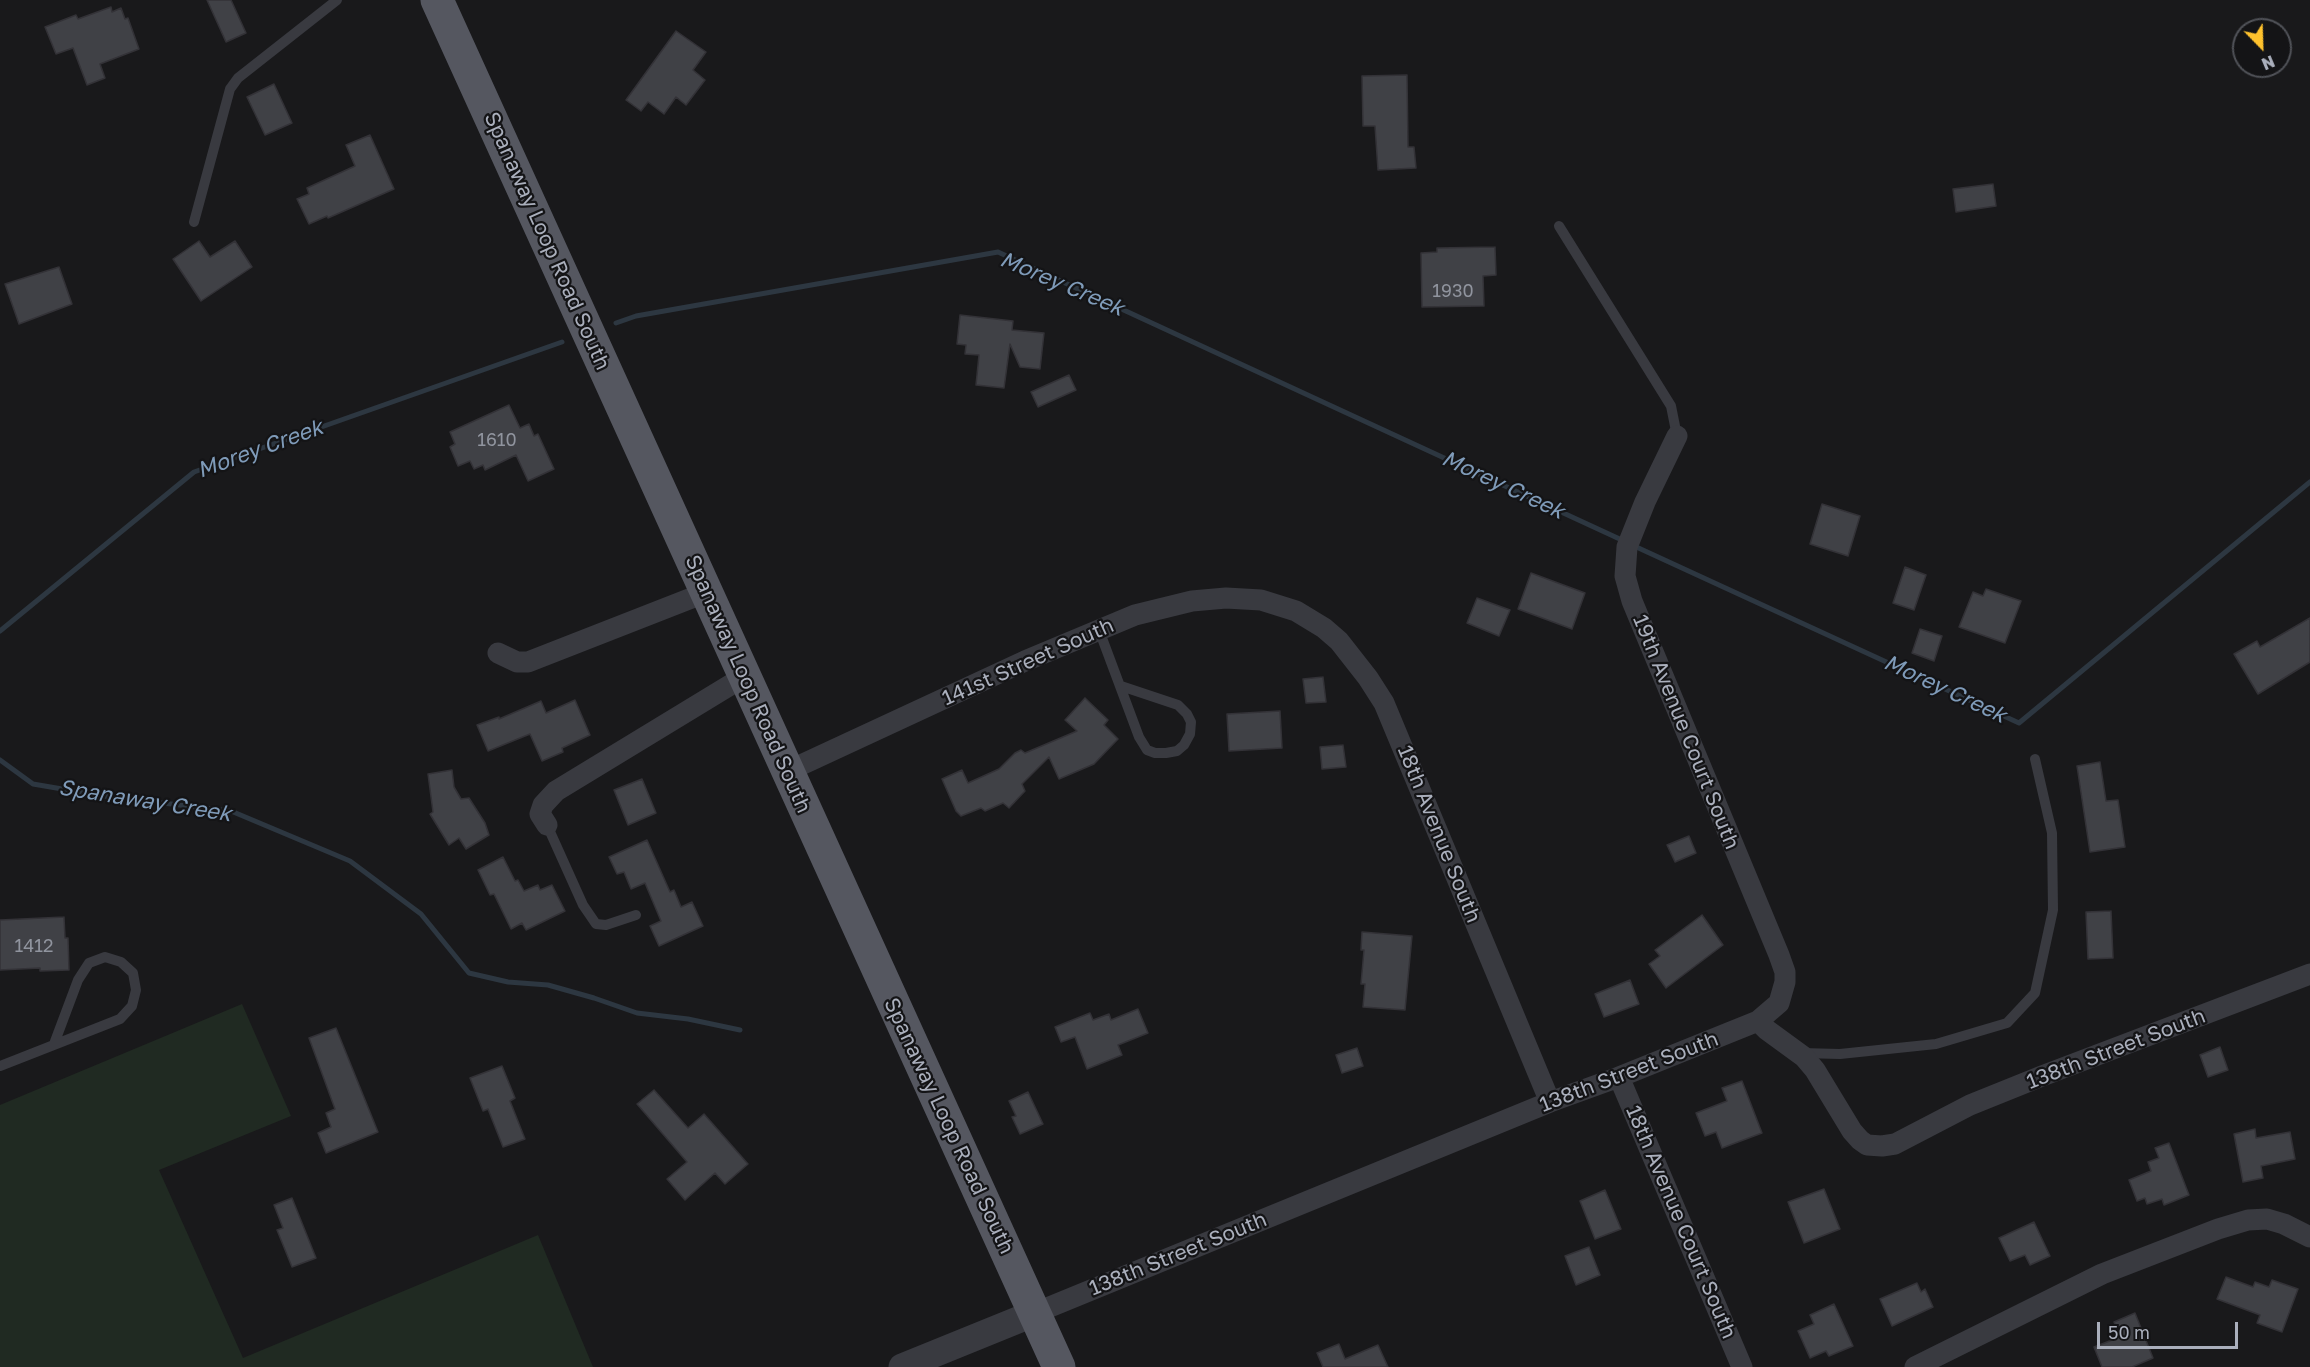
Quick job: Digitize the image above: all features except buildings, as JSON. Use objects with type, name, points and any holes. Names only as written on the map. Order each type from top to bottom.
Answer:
[{"type":"main road","name":"Spanaway Loop Road South","points":[[437,0],[1059,1367]]},
{"type":"street","name":"19th Avenue Court South","points":[[1677,436],[1645,502],[1628,547],[1625,576],[1632,601],[1785,972],[1785,982],[1779,1004],[1758,1021]]},
{"type":"street","points":[[498,653],[517,662],[528,662],[707,592]]},
{"type":"street","name":"141st Street South","points":[[788,771],[1025,661],[1135,615],[1192,601],[1226,598],[1261,600],[1279,605]]},
{"type":"street","name":"18th Avenue South","points":[[1279,605],[1309,618],[1339,641],[1384,703],[1550,1102]]},
{"type":"street","points":[[547,825],[540,814],[543,805],[556,791],[745,676]]},
{"type":"street","name":"138th Street South","points":[[903,1367],[1550,1102],[1758,1021],[1800,1053],[1815,1070],[1852,1131],[1860,1140],[1867,1145],[1895,1144],[1970,1106],[2042,1076],[2310,974]]},
{"type":"street","name":"18th Avenue Court South","points":[[1619,1077],[1742,1367]]},
{"type":"street","points":[[1915,1367],[2102,1274],[2218,1229],[2248,1220],[2267,1220],[2284,1224],[2308,1236]]},
{"type":"lane","points":[[194,222],[230,89],[238,78],[337,0]]},
{"type":"lane","points":[[1559,226],[1671,406],[1677,436]]},
{"type":"lane","points":[[1099,630],[1146,750],[1166,753],[1177,751],[1184,746],[1190,734],[1191,722],[1178,705],[1121,686]]},
{"type":"lane","points":[[1800,1053],[1840,1054],[1936,1044],[2007,1023],[2036,993],[2052,910],[2052,833],[2035,759]]},
{"type":"lane","points":[[547,825],[583,905],[596,924],[606,925],[636,915]]},
{"type":"lane","points":[[0,1066],[120,1019],[132,1006],[136,990],[133,973],[121,962],[105,957],[89,963],[78,980],[54,1044]]},
{"type":"shaded area","points":[[242,1004],[291,1116],[159,1170],[243,1358],[538,1235],[593,1367],[0,1367],[0,1105]]},
{"type":"waterway","name":"Morey Creek","points":[[616,323],[636,316],[998,252],[1624,541]]},
{"type":"waterway","name":"Morey Creek","points":[[0,631],[194,472],[562,342]]},
{"type":"waterway","name":"Morey Creek","points":[[1632,545],[2019,723],[2310,482]]},
{"type":"waterway","name":"Spanaway Creek","points":[[0,760],[33,784],[103,796],[231,811],[350,861],[421,914],[469,973],[508,982],[548,985],[637,1013],[688,1019],[740,1030]]}]
